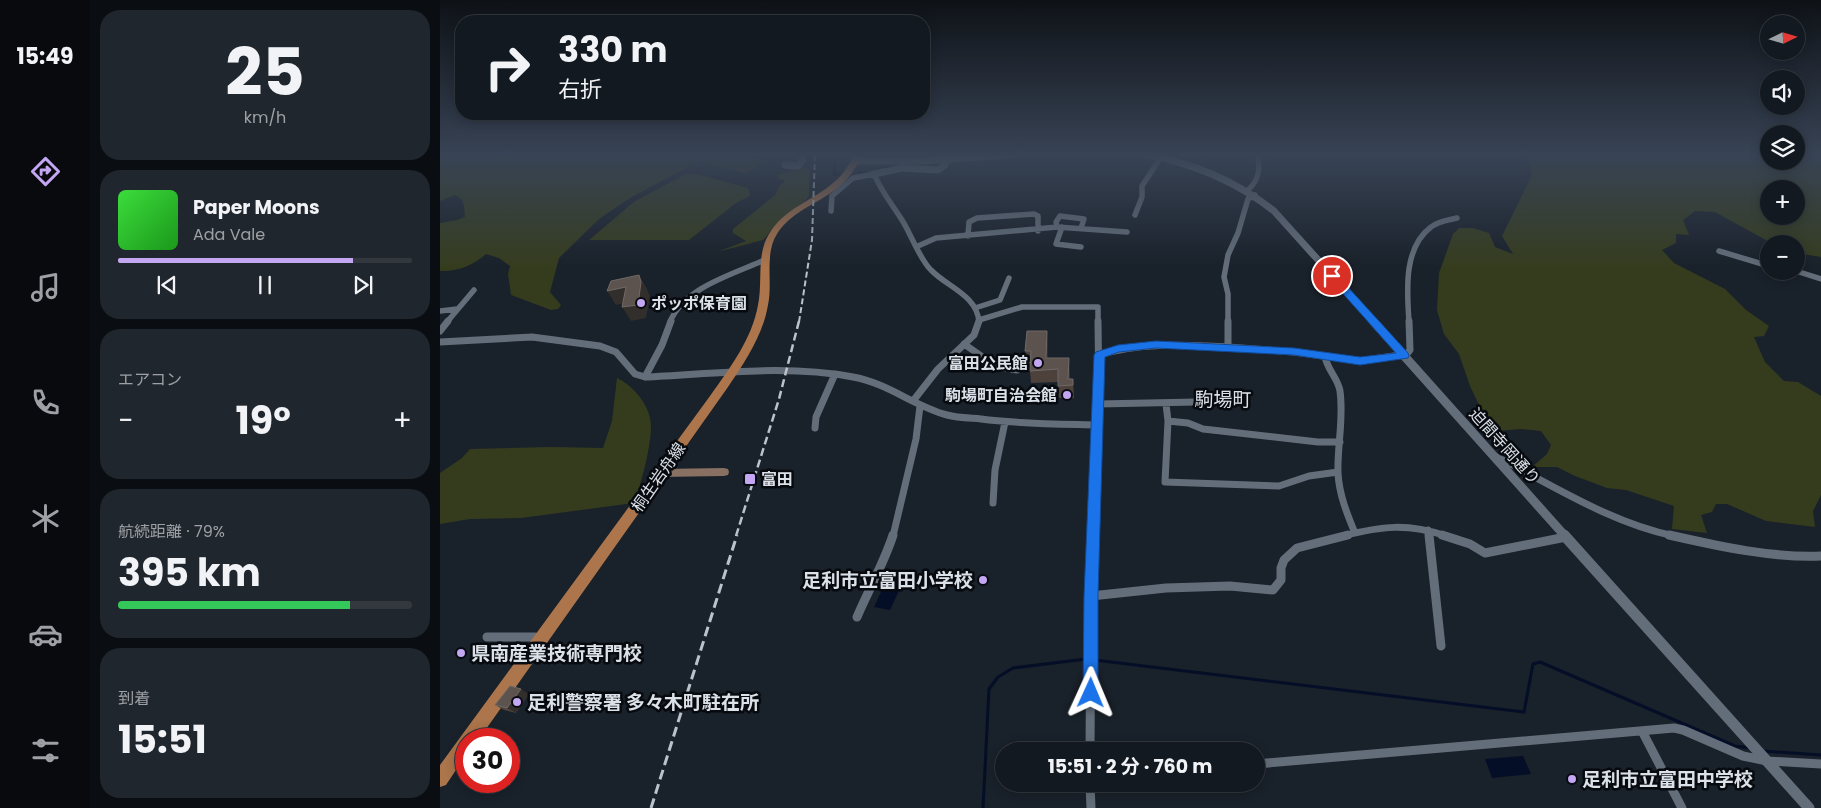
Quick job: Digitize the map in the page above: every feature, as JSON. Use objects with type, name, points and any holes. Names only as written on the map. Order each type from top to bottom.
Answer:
[{"type":"main road","name":"桐生岩舟線","points":[[477,728],[733,372],[750,342],[762,312],[768,244],[774,231],[786,219],[826,192]]},
{"type":"main road","points":[[660,473],[724,472]]},
{"type":"main road","points":[[440,779],[455,758]]},
{"type":"street","points":[[831,211],[832,196],[837,192]]},
{"type":"street","points":[[882,192],[934,274],[963,294],[976,308],[979,320],[976,332],[938,369],[913,402]]},
{"type":"street","points":[[1135,215],[1142,197],[1142,192]]},
{"type":"street","points":[[1228,347],[1228,294],[1224,277],[1228,255],[1238,233],[1245,206],[1251,193]]},
{"type":"street","name":"迫間寺岡通り","points":[[1251,193],[1282,220],[1809,808]]},
{"type":"street","points":[[968,236],[969,222],[977,218],[1034,214],[1038,216],[1038,230]]},
{"type":"street","points":[[1081,228],[1084,219],[1060,216],[1056,222],[1060,228],[1056,244],[1081,247]]},
{"type":"street","points":[[1099,355],[1118,348],[1156,344],[1294,352],[1360,361],[1404,356],[1410,350],[1408,285],[1410,261],[1422,237],[1430,227],[1457,218]]},
{"type":"street","points":[[918,246],[936,238],[1060,228],[1127,232]]},
{"type":"street","points":[[1719,251],[1760,263]]},
{"type":"street","points":[[646,378],[662,346],[675,310],[682,302],[703,287],[766,259]]},
{"type":"street","points":[[1805,274],[1821,279]]},
{"type":"street","points":[[976,308],[1000,300],[1010,278]]},
{"type":"street","points":[[440,331],[474,290]]},
{"type":"street","points":[[979,320],[1022,307],[1098,307],[1099,404],[1091,596],[1090,742]]},
{"type":"street","points":[[440,311],[457,309]]},
{"type":"street","points":[[440,342],[532,337],[600,346],[616,352],[635,374],[646,378],[787,370],[835,374],[855,377],[885,387],[920,406],[949,416],[1005,422],[1098,426]]},
{"type":"street","points":[[964,344],[997,367],[1017,370]]},
{"type":"street","points":[[1325,356],[1326,367],[1340,387],[1338,472],[1342,500],[1355,533]]},
{"type":"street","points":[[815,428],[816,417],[835,374]]},
{"type":"street","points":[[1099,404],[1244,401]]},
{"type":"street","points":[[1166,404],[1168,421],[1165,482],[1279,486],[1309,476],[1338,472]]},
{"type":"street","points":[[857,617],[869,588],[886,558],[899,517],[916,439],[920,406]]},
{"type":"street","points":[[1168,421],[1188,423],[1203,429],[1318,442],[1340,442]]},
{"type":"street","points":[[993,504],[995,470],[1005,422]]},
{"type":"street","points":[[1492,455],[1601,511],[1636,525],[1670,535],[1761,553],[1795,557],[1821,556]]},
{"type":"street","points":[[1091,596],[1166,588],[1230,586],[1273,590],[1281,580],[1281,568],[1284,560],[1297,548],[1378,528],[1398,526],[1428,530],[1470,544],[1485,553],[1566,537]]},
{"type":"street","points":[[1428,530],[1441,646]]},
{"type":"street","points":[[487,637],[535,637],[540,639]]},
{"type":"street","points":[[1265,763],[1642,731],[1683,730],[1743,756],[1767,761],[1821,764]]},
{"type":"street","points":[[1642,731],[1682,808]]},
{"type":"street","points":[[1090,792],[1091,808]]},
{"type":"green space","points":[[440,192],[642,192],[599,219],[559,258],[550,292],[561,305],[558,309],[551,310],[511,295],[508,274],[510,266],[499,258],[486,254],[465,267],[440,271],[440,223],[465,217],[461,199],[455,195],[440,201]]},
{"type":"green space","points":[[653,192],[749,192],[750,196],[736,203],[689,240],[589,240],[635,201]]},
{"type":"green space","points":[[776,192],[809,192],[806,200],[783,217],[763,240],[717,252],[746,241],[733,233],[733,229],[775,195]]},
{"type":"green space","points":[[1524,192],[1760,192],[1760,225],[1805,225],[1805,192],[1821,192],[1821,257],[1805,254],[1805,235],[1760,235],[1760,237],[1715,212],[1695,211],[1683,220],[1689,235],[1676,234],[1676,243],[1662,250],[1674,263],[1725,289],[1746,310],[1769,326],[1764,336],[1754,337],[1765,362],[1784,381],[1798,382],[1821,396],[1821,495],[1813,511],[1815,527],[1766,521],[1727,504],[1716,504],[1712,512],[1701,515],[1707,533],[1672,529],[1674,506],[1626,490],[1607,488],[1557,467],[1532,467],[1547,454],[1551,445],[1541,431],[1521,429],[1483,432],[1474,424],[1471,417],[1477,413],[1480,407],[1470,386],[1459,354],[1444,334],[1437,310],[1439,273],[1453,234],[1459,228],[1473,228],[1489,233],[1495,247],[1513,254],[1502,236]]},
{"type":"green space","points":[[617,378],[635,391],[645,404],[650,419],[651,435],[634,503],[521,518],[470,519],[440,524],[440,473],[462,458],[470,449],[603,448],[612,421]]},
{"type":"water","points":[[887,579],[903,582],[890,610],[874,607]]},
{"type":"water","points":[[1523,756],[1531,774],[1492,778],[1485,759]]},
{"type":"building","points":[[639,275],[641,282],[638,305],[622,307],[626,287],[607,291],[611,281]]},
{"type":"building","points":[[1027,331],[1047,331],[1046,358],[1069,358],[1068,379],[1073,379],[1073,385],[1058,386],[1058,369],[1030,371],[1031,351],[1025,351]]},
{"type":"building","points":[[510,686],[521,689],[507,708],[495,705]]},
{"type":"waterway","points":[[983,808],[989,689],[998,677],[1013,668],[1086,659],[1524,712],[1533,664],[1540,662],[1735,746],[1750,748]]},
{"type":"waterway","points":[[1763,751],[1821,755]]},
{"type":"railway","points":[[799,322],[812,240],[814,192]]},
{"type":"railway","points":[[736,536],[779,399],[799,321]]},
{"type":"railway","points":[[651,808],[737,535]]},
{"type":"place","name":"ポッポ保育園","points":[[641,303]]},
{"type":"place","name":"富田公民館","points":[[1038,363]]},
{"type":"place","name":"駒場町自治会館","points":[[1067,395]]},
{"type":"place","name":"富田","points":[[750,479]]},
{"type":"place","name":"足利市立富田小学校","points":[[983,580]]},
{"type":"place","name":"県南産業技術専門校","points":[[461,653]]},
{"type":"place","name":"足利警察署 多々木町駐在所","points":[[517,702]]},
{"type":"place","name":"足利市立富田中学校","points":[[1572,779]]},
{"type":"district","name":"駒場町","points":[[1223,399]]},
{"type":"route","points":[[1091,693],[1091,596],[1099,404],[1099,355],[1118,348],[1156,344],[1294,352],[1360,361],[1404,356],[1332,276]]}]
